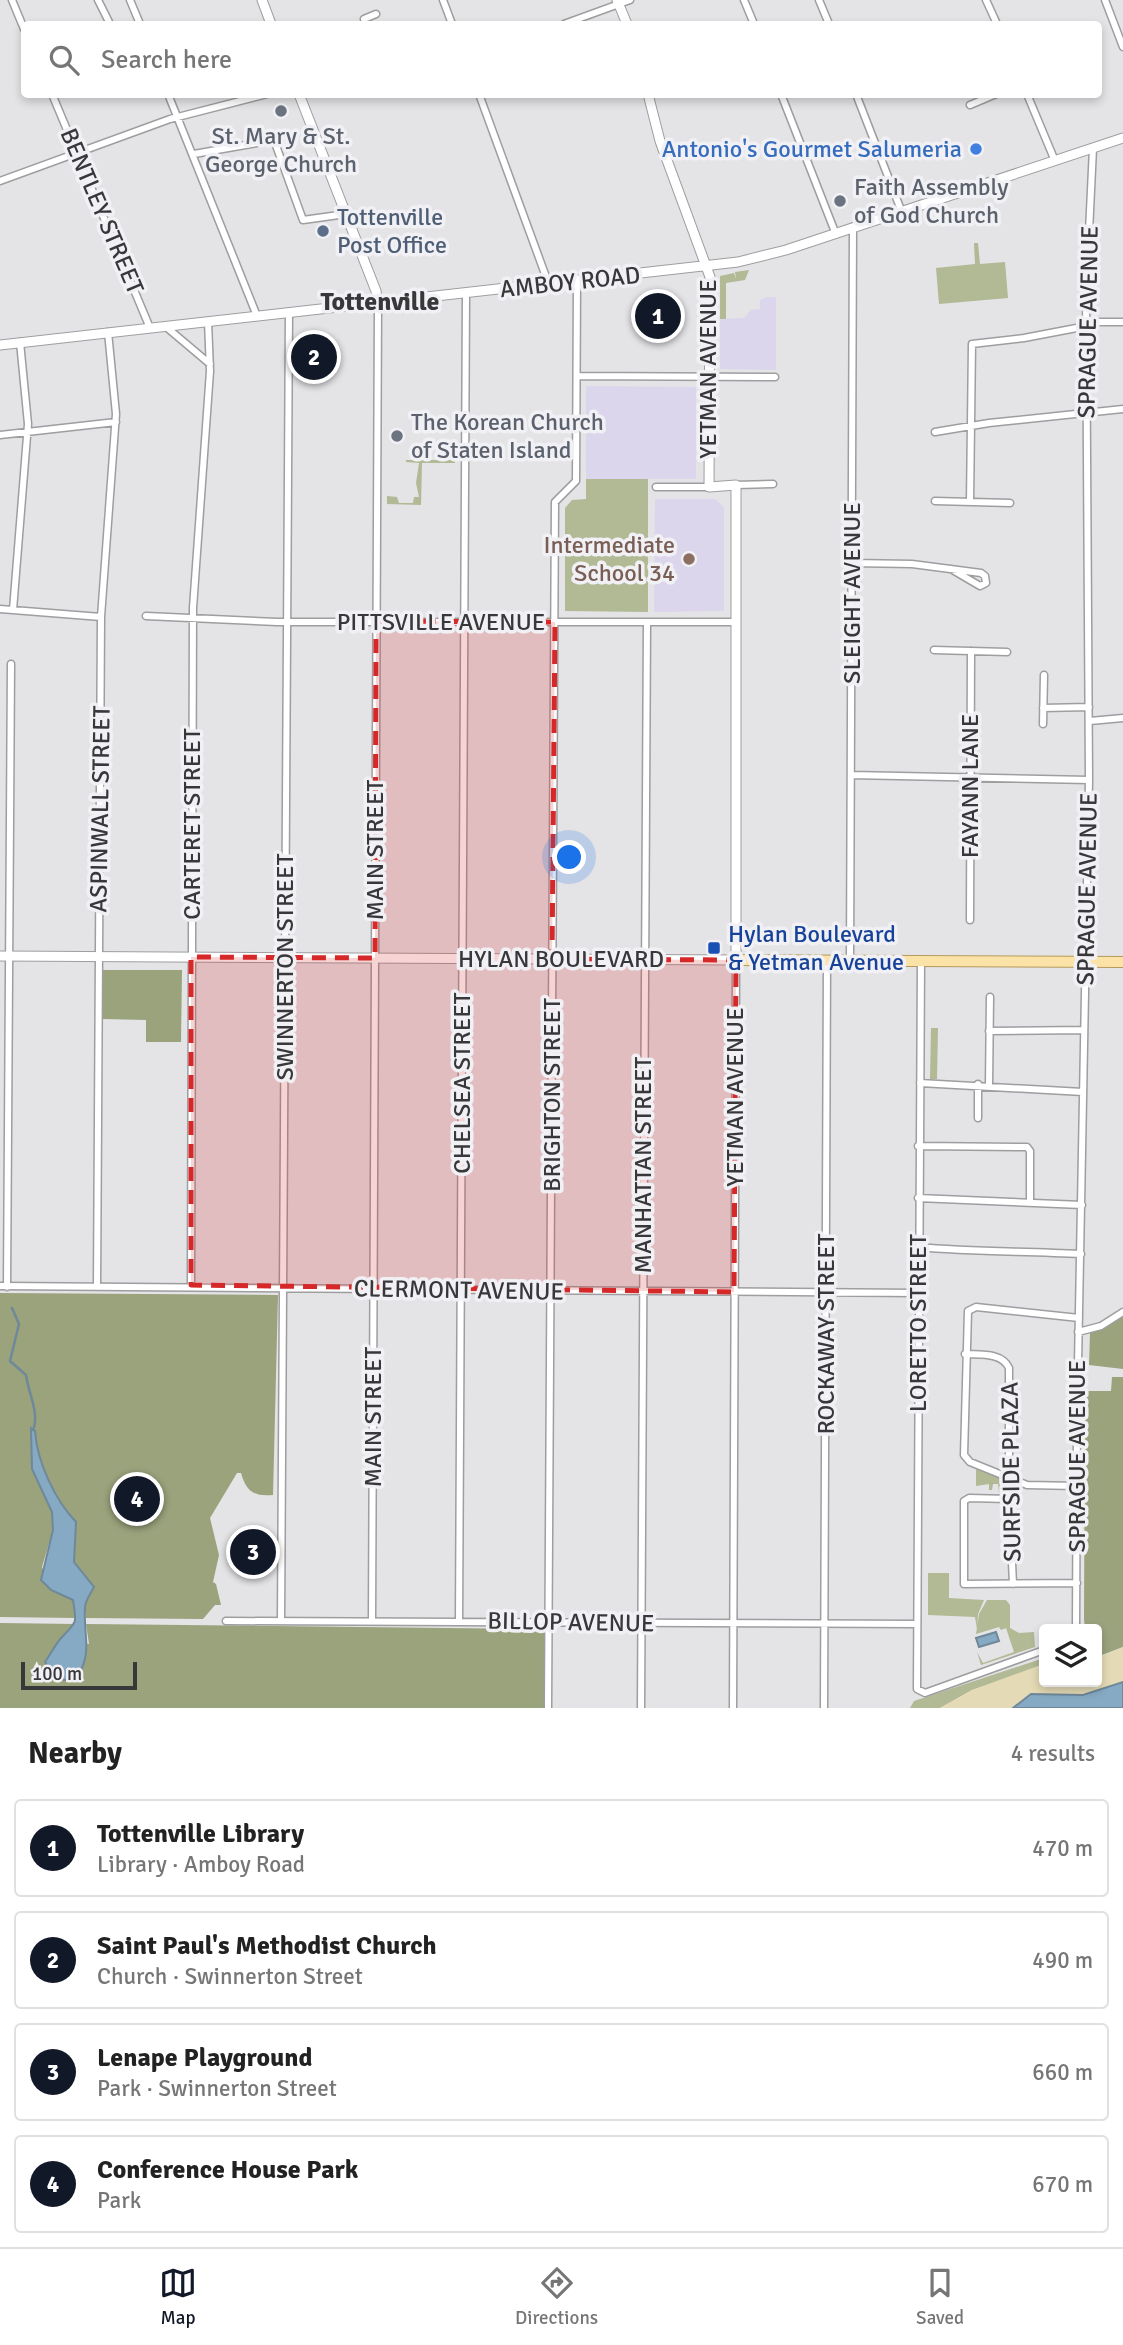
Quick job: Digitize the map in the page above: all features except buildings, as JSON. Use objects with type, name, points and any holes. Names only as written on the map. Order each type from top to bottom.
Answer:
[{"type":"main road","name":"HYLAN BOULEVARD","points":[[736,960],[1123,961]]},
{"type":"street","points":[[12,0],[21,22]]},
{"type":"street","points":[[98,0],[108,21]]},
{"type":"street","points":[[130,0],[137,21]]},
{"type":"street","points":[[262,0],[270,21]]},
{"type":"street","points":[[443,0],[451,21]]},
{"type":"street","points":[[571,21],[618,2],[631,0]]},
{"type":"street","points":[[744,0],[753,21]]},
{"type":"street","points":[[819,0],[828,21]]},
{"type":"street","points":[[986,0],[996,21]]},
{"type":"street","points":[[1105,0],[1123,47]]},
{"type":"street","points":[[618,2],[626,21]]},
{"type":"street","points":[[365,21],[376,13]]},
{"type":"street","name":"BENTLEY STREET","points":[[54,98],[150,328]]},
{"type":"street","points":[[170,98],[257,316]]},
{"type":"street","points":[[0,181],[178,117],[252,98]]},
{"type":"street","name":"MAIN STREET","points":[[301,98],[378,304],[372,1620]]},
{"type":"street","points":[[480,98],[550,285]]},
{"type":"street","name":"YETMAN AVENUE","points":[[649,98],[660,141],[711,282],[709,487]]},
{"type":"street","points":[[783,98],[835,232]]},
{"type":"street","points":[[858,98],[901,209]]},
{"type":"street","points":[[970,105],[987,98]]},
{"type":"street","points":[[1029,98],[1055,161]]},
{"type":"street","name":"AMBOY ROAD","points":[[0,345],[550,285],[762,257],[1123,138]]},
{"type":"street","points":[[194,154],[274,140],[303,220],[346,214]]},
{"type":"street","name":"SPRAGUE AVENUE","points":[[1076,1624],[1078,1332],[1090,721],[1087,324],[1093,148]]},
{"type":"street","name":"SLEIGHT AVENUE","points":[[850,960],[853,226]]},
{"type":"street","name":"BRIGHTON STREET","points":[[548,1708],[555,502],[576,481],[577,281]]},
{"type":"street","name":"CHELSEA STREET","points":[[459,1621],[466,294]]},
{"type":"street","name":"SWINNERTON STREET","points":[[281,1621],[289,312]]},
{"type":"street","name":"CARTERET STREET","points":[[191,1286],[193,619],[211,363],[208,321]]},
{"type":"street","points":[[970,502],[972,344],[1024,338],[1087,324],[1123,322]]},
{"type":"street","points":[[165,326],[211,363]]},
{"type":"street","name":"ASPINWALL STREET","points":[[97,1286],[102,617],[116,422],[108,332]]},
{"type":"street","points":[[13,610],[28,432],[20,342]]},
{"type":"street","points":[[578,376],[775,377]]},
{"type":"street","points":[[936,432],[1087,411],[1123,410]]},
{"type":"street","points":[[0,435],[116,422]]},
{"type":"street","points":[[656,487],[773,484]]},
{"type":"street","name":"YETMAN AVENUE","points":[[733,1708],[736,485]]},
{"type":"street","points":[[935,501],[1010,503]]},
{"type":"street","points":[[852,563],[904,563],[951,569],[981,573],[985,576],[986,583],[979,586],[971,584],[951,569]]},
{"type":"street","points":[[0,609],[102,617]]},
{"type":"street","name":"PITTSVILLE AVENUE","points":[[146,615],[286,622],[736,622]]},
{"type":"street","name":"MANHATTAN STREET","points":[[641,1708],[647,622]]},
{"type":"street","points":[[934,650],[1007,652]]},
{"type":"street","name":"FAYANN LANE","points":[[970,920],[971,651]]},
{"type":"street","points":[[4,1287],[4,957],[11,664]]},
{"type":"street","points":[[1043,724],[1044,676]]},
{"type":"street","points":[[1044,708],[1089,707]]},
{"type":"street","points":[[1090,721],[1123,718]]},
{"type":"street","points":[[851,775],[1089,780]]},
{"type":"street","name":"HYLAN BOULEVARD","points":[[4,957],[736,960]]},
{"type":"street","name":"ROCKAWAY STREET","points":[[824,1708],[827,960]]},
{"type":"street","name":"LORETTO STREET","points":[[921,960],[917,1293],[917,1686],[920,1692],[925,1693],[1039,1652]]},
{"type":"street","points":[[989,1085],[990,997]]},
{"type":"street","points":[[989,1031],[1084,1030]]},
{"type":"street","points":[[920,1083],[978,1084],[1016,1091],[1083,1092]]},
{"type":"street","points":[[978,1084],[978,1118]]},
{"type":"street","points":[[919,1146],[1029,1148],[1030,1201]]},
{"type":"street","points":[[918,1198],[1082,1205]]},
{"type":"street","points":[[918,1247],[1081,1254]]},
{"type":"street","name":"CLERMONT AVENUE","points":[[4,1287],[191,1286],[917,1293]]},
{"type":"street","points":[[1077,1486],[1027,1485],[964,1457],[965,1354],[967,1314],[972,1307],[1079,1318]]},
{"type":"street","points":[[1078,1332],[1101,1326],[1123,1312]]},
{"type":"street","name":"SURFSIDE PLAZA","points":[[965,1354],[996,1356],[1008,1363],[1013,1584]]},
{"type":"street","points":[[1009,1499],[965,1499],[963,1581],[967,1585],[1077,1583]]},
{"type":"street","name":"BILLOP AVENUE","points":[[226,1621],[916,1624]]},
{"type":"highlighted area","points":[[376,621],[555,622],[552,959],[736,960],[734,1292],[191,1285],[191,957],[375,958]]},
{"type":"shaded area","points":[[776,297],[776,370],[720,369],[720,319],[744,318],[751,310],[760,309],[760,300]]},
{"type":"shaded area","points":[[586,386],[696,387],[696,479],[586,479]]},
{"type":"shaded area","name":"Intermediate School 34","points":[[655,499],[715,499],[724,507],[724,611],[654,612]]},
{"type":"green space","points":[[974,243],[978,243],[980,264],[1005,262],[1008,298],[939,304],[936,268],[975,264]]},
{"type":"green space","points":[[749,270],[745,280],[726,283],[726,319],[720,319],[720,276],[734,273],[736,279],[735,272]]},
{"type":"green space","points":[[454,450],[455,463],[422,463],[421,505],[387,504],[387,496],[397,497],[399,503],[413,503],[414,497],[419,497],[416,483],[419,463],[406,460],[452,460]]},
{"type":"green space","points":[[586,479],[648,479],[648,612],[565,611],[565,508],[572,500],[586,499]]},
{"type":"green space","points":[[103,970],[182,970],[181,1042],[146,1042],[146,1020],[103,1019]]},
{"type":"green space","points":[[931,1028],[938,1028],[937,1079],[930,1079]]},
{"type":"green space","points":[[0,1293],[278,1295],[273,1495],[252,1492],[241,1473],[237,1473],[210,1518],[219,1555],[213,1582],[216,1584],[221,1605],[215,1605],[203,1619],[86,1618],[84,1604],[94,1587],[74,1562],[76,1522],[48,1480],[39,1455],[35,1431],[32,1469],[52,1512],[53,1530],[42,1567],[51,1590],[73,1600],[76,1618],[0,1617]]},
{"type":"green space","points":[[1123,1317],[1123,1369],[1089,1365],[1090,1333]]},
{"type":"green space","points":[[1112,1377],[1123,1377],[1123,1647],[1102,1655],[1102,1624],[1084,1624],[1084,1619],[1085,1391],[1111,1391]]},
{"type":"green space","points":[[976,1469],[1000,1478],[1003,1491],[999,1492],[998,1484],[993,1484],[992,1490],[989,1490],[989,1484],[976,1486]]},
{"type":"green space","points":[[928,1573],[949,1573],[949,1598],[984,1600],[978,1614],[977,1629],[975,1617],[928,1615]]},
{"type":"green space","points":[[987,1600],[1006,1600],[1010,1605],[1010,1628],[1019,1633],[1034,1632],[1035,1647],[981,1665],[977,1652],[983,1663],[1014,1652],[1006,1628],[1001,1630],[999,1627],[976,1634],[979,1614]]},
{"type":"green space","points":[[0,1623],[75,1624],[60,1639],[89,1644],[86,1624],[544,1629],[544,1708],[0,1708]]},
{"type":"green space","points":[[1039,1660],[1039,1668],[972,1690],[940,1708],[910,1708],[914,1701]]},
{"type":"sand","points":[[1123,1647],[1123,1682],[1083,1695],[1031,1694],[1013,1708],[940,1708],[972,1690],[1038,1666],[1039,1687],[1102,1687],[1102,1656]]},
{"type":"water","points":[[31,1428],[35,1431],[39,1455],[48,1480],[76,1522],[74,1562],[94,1587],[85,1605],[86,1653],[75,1681],[58,1679],[45,1662],[75,1622],[75,1614],[73,1600],[51,1590],[41,1580],[53,1530],[52,1512],[32,1469]]},
{"type":"water","points":[[996,1632],[999,1641],[979,1647],[976,1638]]},
{"type":"water","points":[[1123,1682],[1123,1708],[1013,1708],[1031,1694],[1083,1695]]},
{"type":"waterway","points":[[12,1308],[19,1324],[10,1361],[26,1375],[35,1417],[33,1430]]},
{"type":"place","name":"St. Mary & St. George Church","points":[[281,111]]},
{"type":"place","name":"Antonio's Gourmet Salumeria","points":[[976,149]]},
{"type":"place","name":"Faith Assembly of God Church","points":[[840,201]]},
{"type":"place","name":"Tottenville Post Office","points":[[323,231]]},
{"type":"place","name":"Tottenville Library","points":[[658,316]]},
{"type":"place","name":"Saint Paul's Methodist Church","points":[[314,357]]},
{"type":"place","name":"The Korean Church of Staten Island","points":[[397,436]]},
{"type":"place","name":"Intermediate School 34","points":[[689,559]]},
{"type":"place","name":"Hylan Boulevard & Yetman Avenue","points":[[714,948]]},
{"type":"place","name":"Conference House Park","points":[[137,1499]]},
{"type":"place","name":"Lenape Playground","points":[[253,1552]]},
{"type":"district","name":"Tottenville","points":[[380,302]]}]
